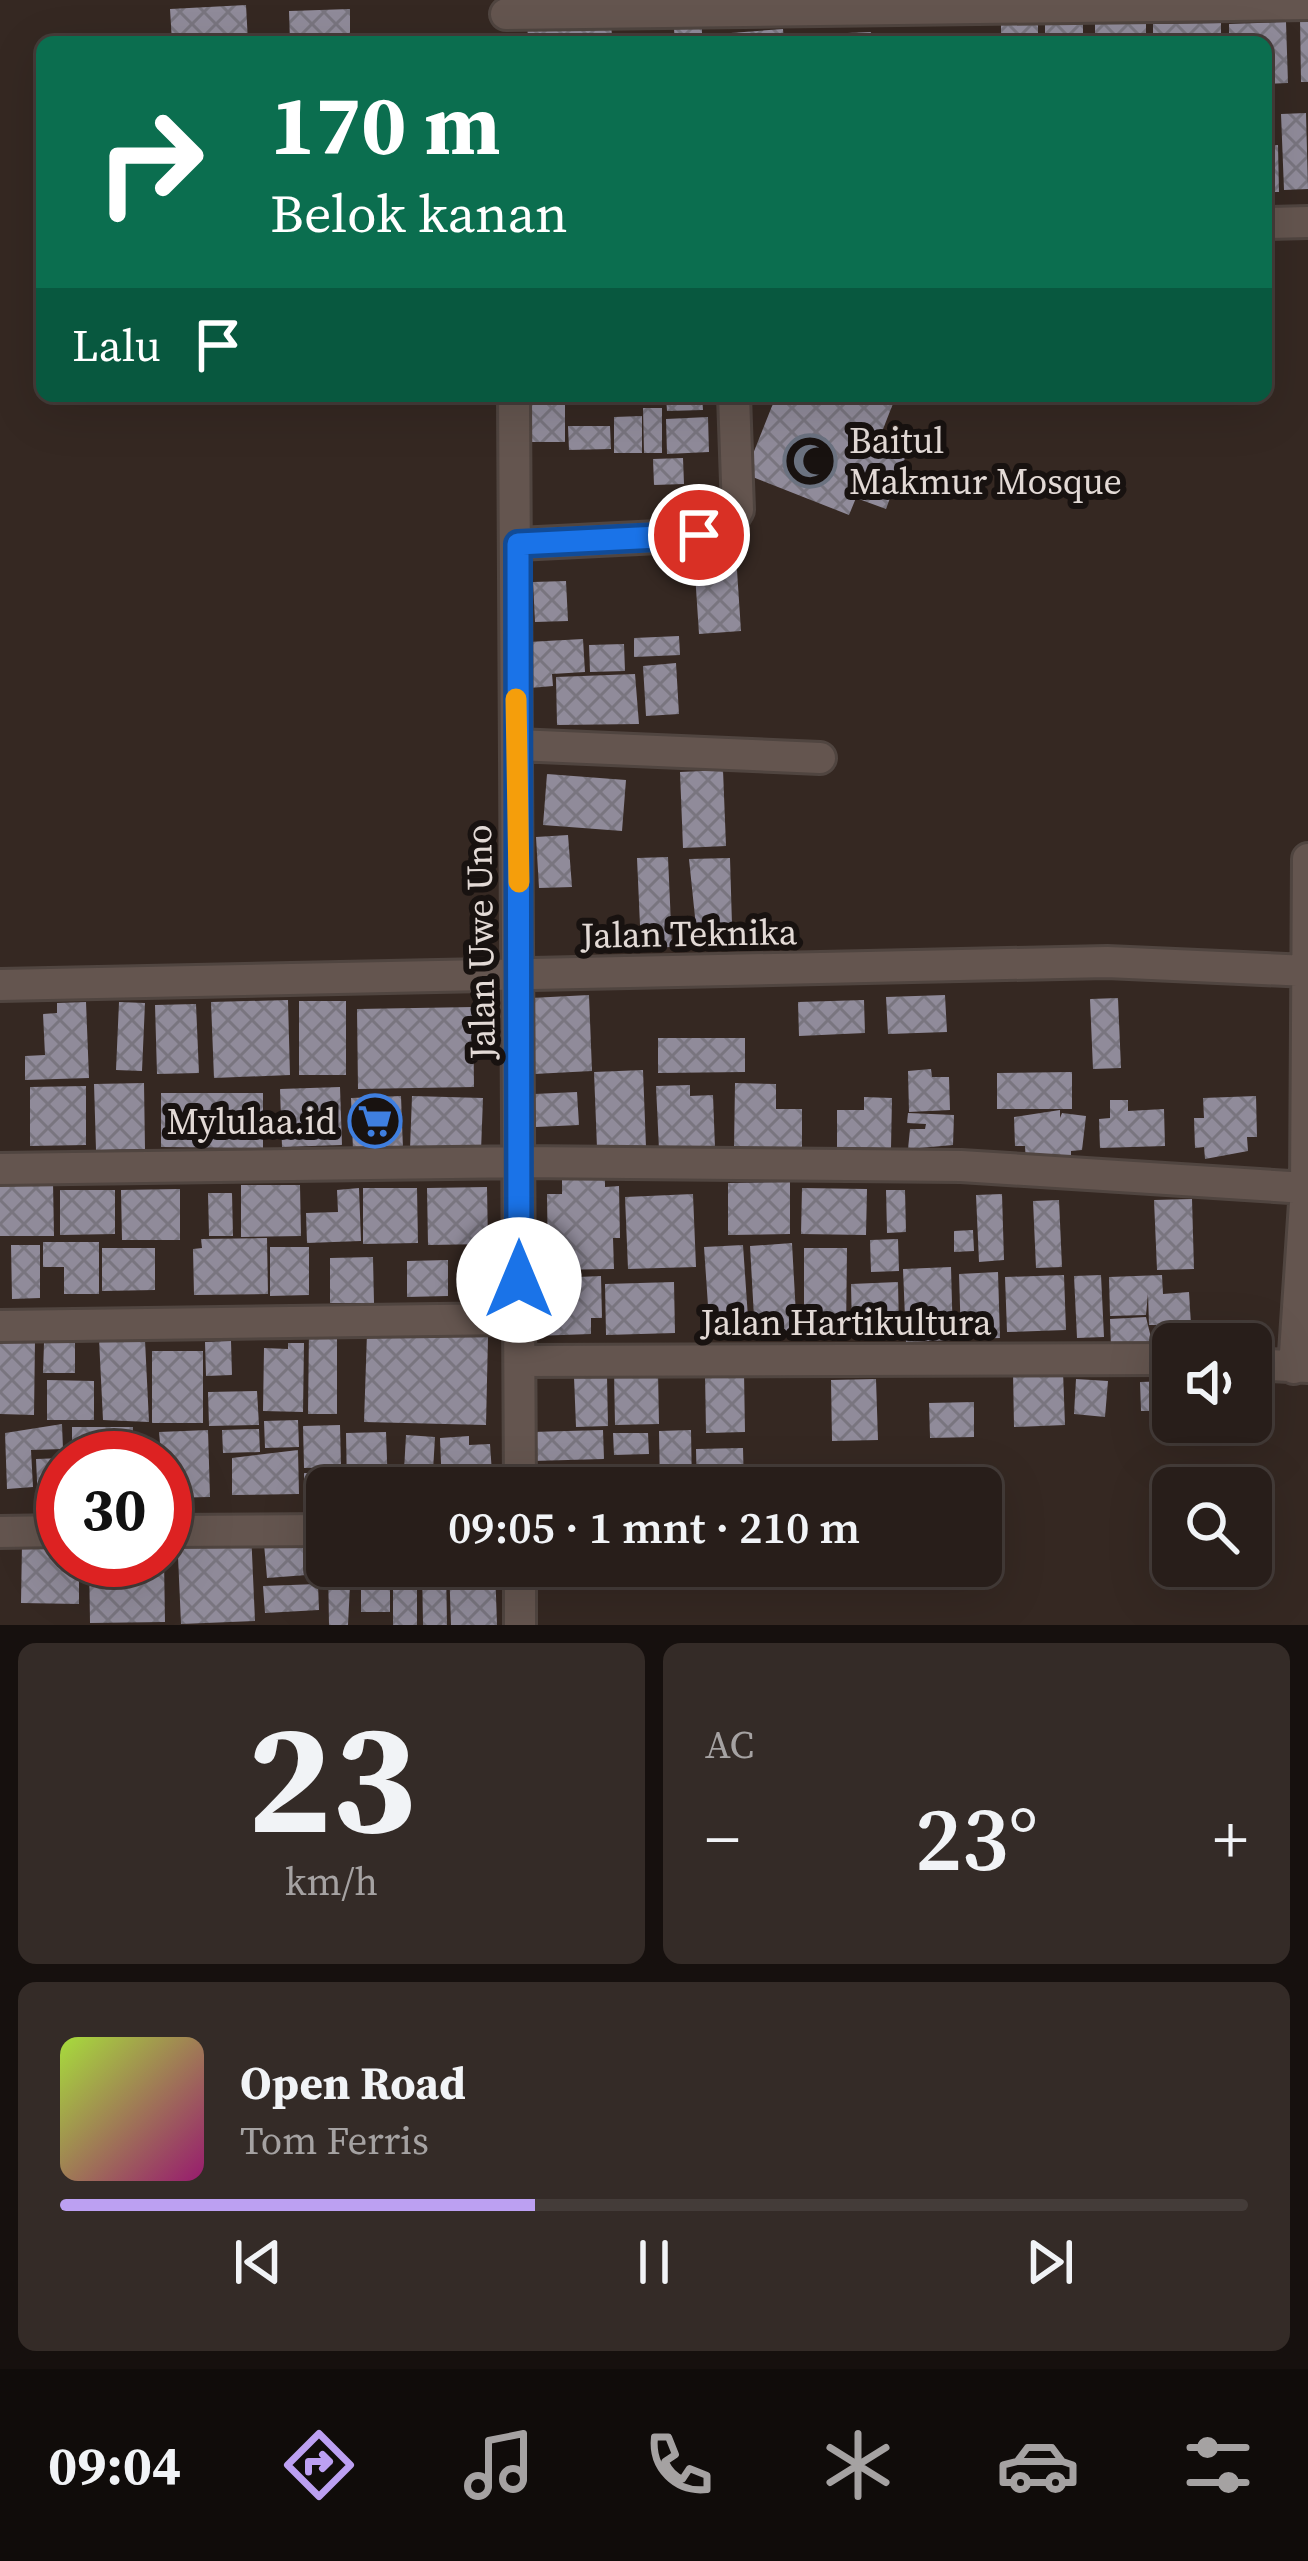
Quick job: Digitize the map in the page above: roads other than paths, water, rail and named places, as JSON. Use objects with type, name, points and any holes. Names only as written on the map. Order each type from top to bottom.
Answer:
[{"type":"street","points":[[506,19],[714,27],[1082,3],[1308,4]]},
{"type":"street","points":[[1272,223],[1308,222]]},
{"type":"street","name":"Jalan Uwe Uno","points":[[514,402],[521,976],[520,1467]]},
{"type":"street","points":[[518,544],[699,535],[728,526],[738,510],[734,402]]},
{"type":"street","points":[[516,745],[820,758]]},
{"type":"street","points":[[1301,1368],[1308,859]]},
{"type":"street","name":"Jalan Teknika","points":[[0,985],[1107,962],[1307,971]]},
{"type":"street","points":[[0,1169],[520,1162],[962,1166],[1306,1189]]},
{"type":"street","points":[[0,1326],[518,1319]]},
{"type":"street","name":"Jalan Hartikultura","points":[[520,1360],[1152,1359]]},
{"type":"street","points":[[192,1531],[306,1530]]},
{"type":"street","points":[[0,1532],[36,1531]]},
{"type":"street","points":[[520,1587],[520,1625]]},
{"type":"place","name":"Baitul Makmur Mosque","points":[[810,461]]},
{"type":"place","name":"Mylulaa.id","points":[[375,1121]]}]
